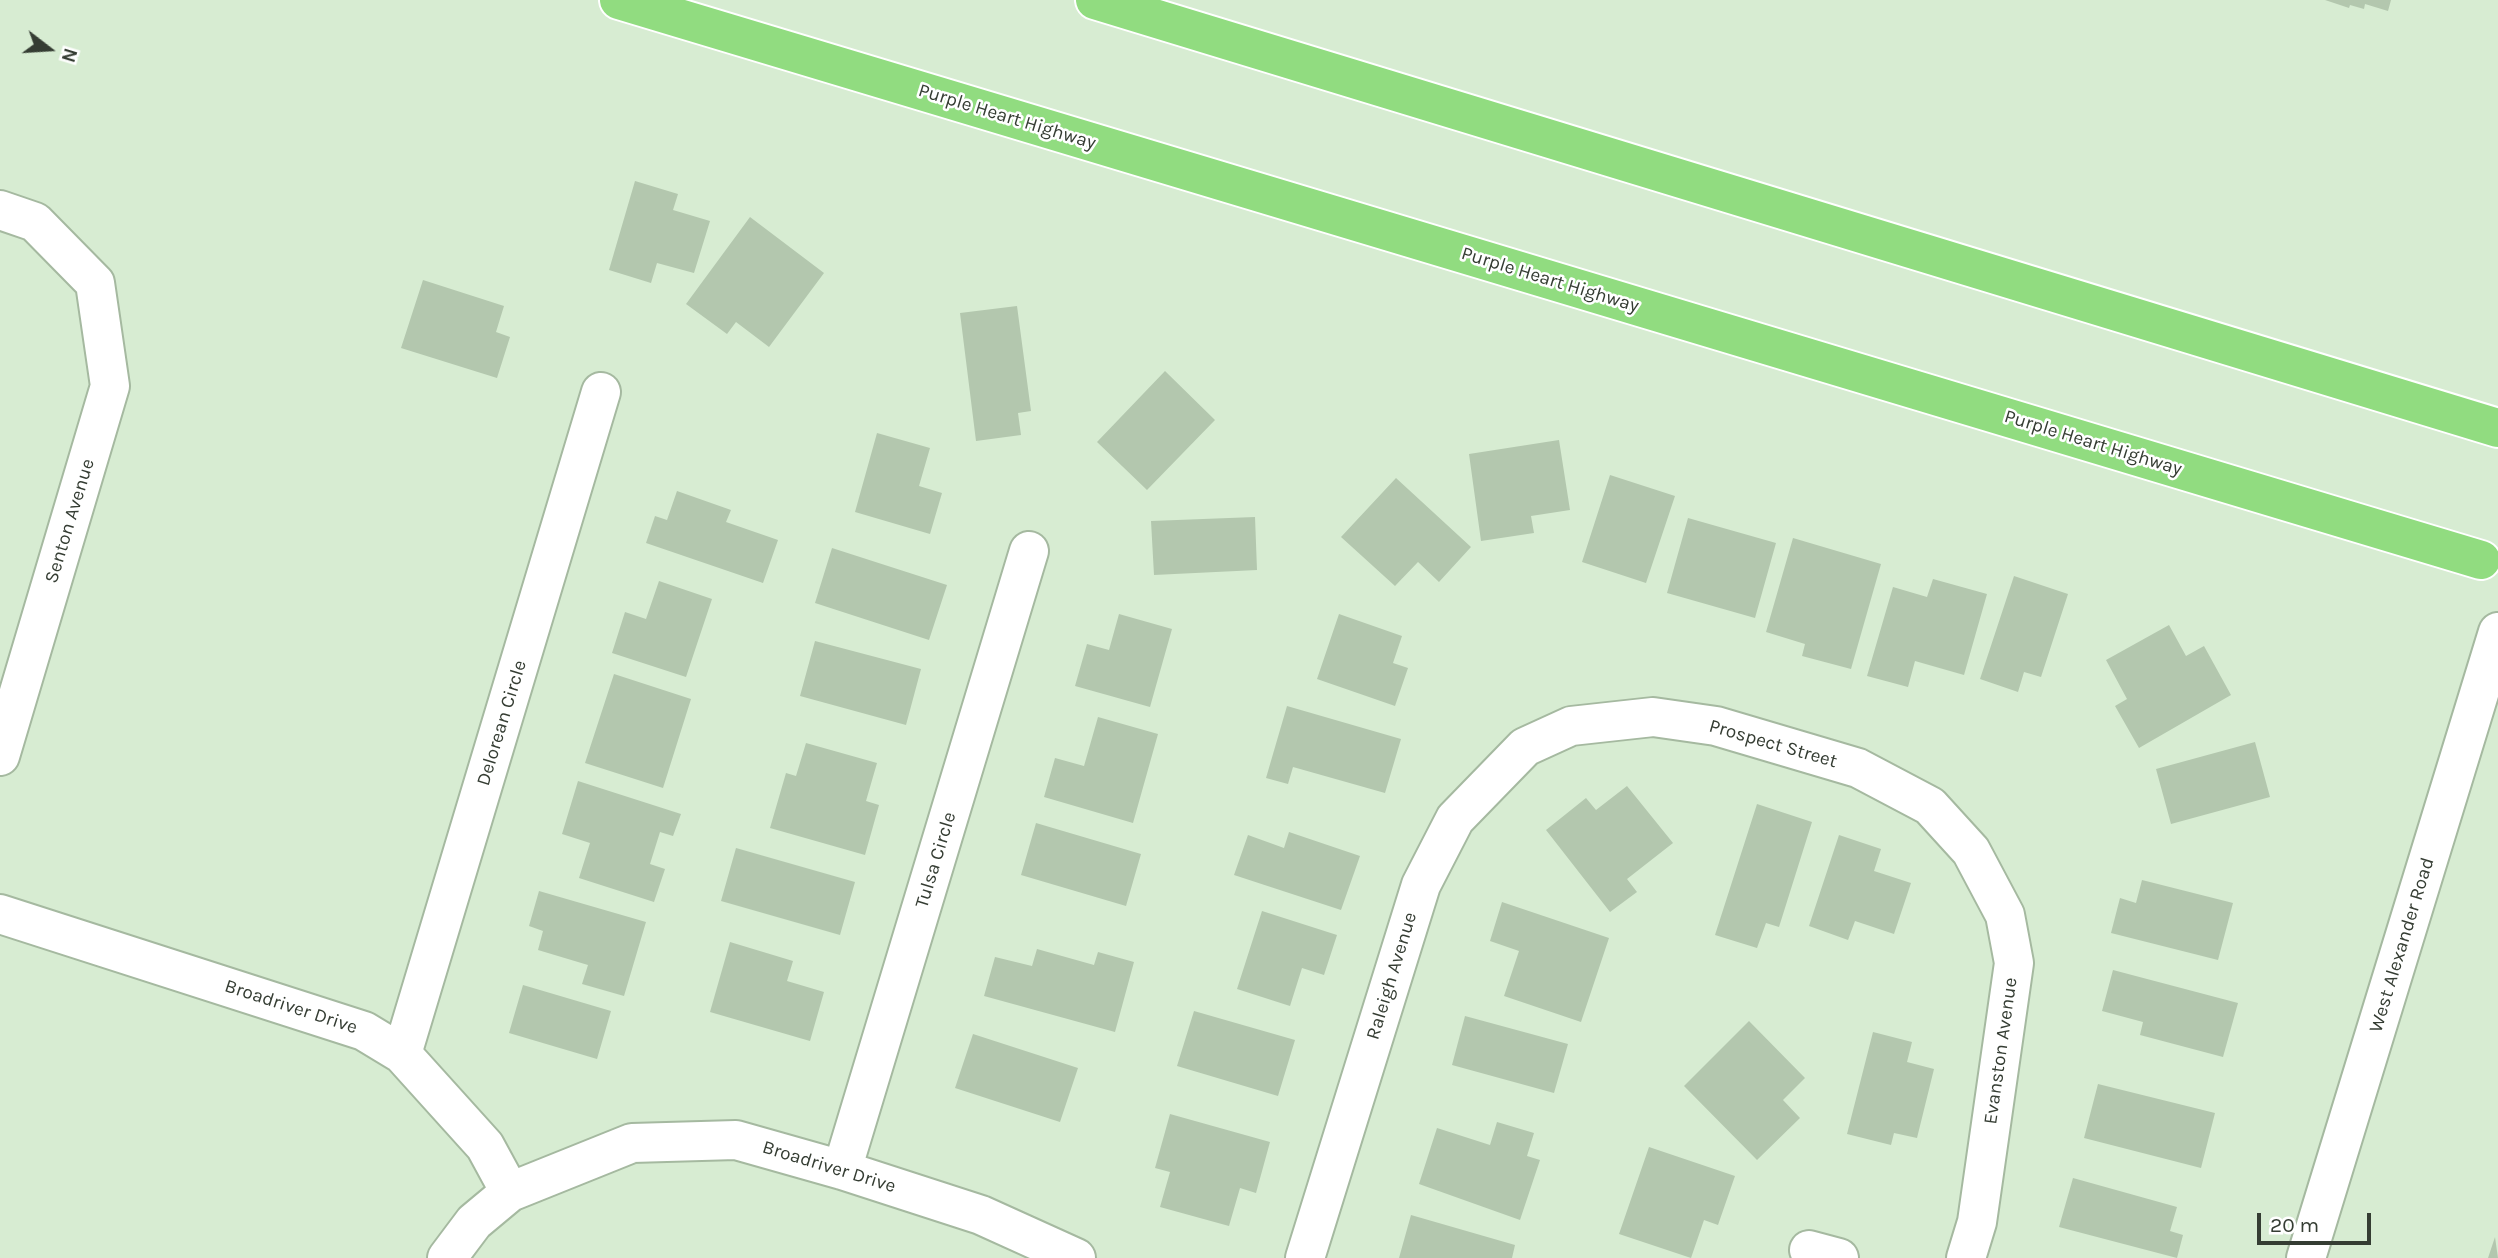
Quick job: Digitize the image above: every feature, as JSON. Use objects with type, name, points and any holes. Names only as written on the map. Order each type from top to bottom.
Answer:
[{"type":"highway","name":"Purple Heart Highway","points":[[619,0],[2481,560]]},
{"type":"highway","points":[[1095,0],[2498,428]]},
{"type":"street","name":"Senton Avenue","points":[[0,210],[35,222],[95,283],[110,386],[0,756]]},
{"type":"street","name":"Delorean Circle","points":[[402,1054],[601,392]]},
{"type":"street","name":"Tulsa Circle","points":[[842,1170],[1029,551]]},
{"type":"street","name":"West Alexander Road","points":[[2306,1258],[2498,632]]},
{"type":"street","name":"Prospect Street","points":[[1548,737],[1571,726],[1653,717],[1716,726],[1858,768],[1930,806],[1971,851]]},
{"type":"street","name":"Raleigh Avenue","points":[[1305,1258],[1421,885],[1455,819],[1525,747],[1548,737]]},
{"type":"street","name":"Evanston Avenue","points":[[1966,1258],[1977,1222],[2014,963],[2005,915],[1971,851]]},
{"type":"street","name":"Broadriver Drive","points":[[0,914],[364,1031],[402,1054],[485,1146],[510,1192],[632,1143],[736,1140],[842,1170],[981,1215],[1076,1258]]},
{"type":"street","points":[[447,1258],[474,1222],[510,1192]]},
{"type":"building","points":[[2325,0],[2391,0],[2388,11],[2365,4],[2364,9],[2350,5],[2349,8]]},
{"type":"building","points":[[635,181],[678,194],[673,210],[710,221],[694,273],[657,263],[651,283],[609,270]]},
{"type":"building","points":[[750,217],[824,273],[769,347],[736,322],[727,334],[686,304]]},
{"type":"building","points":[[423,280],[504,306],[496,332],[510,337],[497,378],[401,348]]},
{"type":"building","points":[[1017,306],[1031,411],[1018,413],[1021,435],[976,441],[960,313]]},
{"type":"building","points":[[1165,371],[1215,420],[1147,490],[1097,442]]},
{"type":"building","points":[[877,433],[930,448],[919,486],[942,493],[930,534],[855,512]]},
{"type":"building","points":[[1559,440],[1570,510],[1531,516],[1534,533],[1481,541],[1469,454]]},
{"type":"building","points":[[1610,475],[1675,496],[1646,583],[1582,562]]},
{"type":"building","points":[[1396,478],[1471,547],[1439,582],[1418,562],[1395,586],[1341,537]]},
{"type":"building","points":[[677,491],[731,510],[726,522],[778,540],[763,583],[646,543],[655,516],[667,520]]},
{"type":"building","points":[[1255,517],[1257,570],[1154,575],[1151,521]]},
{"type":"building","points":[[1688,518],[1776,543],[1755,618],[1667,593]]},
{"type":"building","points":[[1793,538],[1881,564],[1851,669],[1802,656],[1805,644],[1766,632]]},
{"type":"building","points":[[832,548],[947,585],[929,640],[815,603]]},
{"type":"building","points":[[2014,576],[2068,594],[2041,677],[2024,672],[2018,692],[1980,679]]},
{"type":"building","points":[[1933,579],[1987,594],[1964,675],[1915,661],[1908,687],[1867,676],[1893,587],[1927,597]]},
{"type":"building","points":[[659,581],[712,599],[686,677],[612,653],[625,612],[646,619]]},
{"type":"building","points":[[1119,614],[1172,629],[1150,707],[1075,686],[1087,644],[1109,650]]},
{"type":"building","points":[[1339,614],[1402,636],[1393,663],[1408,668],[1395,706],[1317,679]]},
{"type":"building","points":[[2169,625],[2186,656],[2204,646],[2231,695],[2139,748],[2115,706],[2127,699],[2106,660]]},
{"type":"building","points":[[815,641],[921,669],[906,725],[800,696]]},
{"type":"building","points":[[614,674],[691,699],[663,788],[585,763]]},
{"type":"building","points":[[1287,706],[1401,739],[1385,793],[1293,767],[1288,784],[1266,778]]},
{"type":"building","points":[[1098,717],[1158,734],[1133,823],[1044,797],[1055,758],[1084,766]]},
{"type":"building","points":[[2255,742],[2270,797],[2171,824],[2156,769]]},
{"type":"building","points":[[806,743],[877,763],[866,801],[879,805],[865,855],[770,828],[786,773],[796,776]]},
{"type":"building","points":[[578,781],[681,814],[673,836],[660,832],[650,864],[665,869],[654,902],[579,878],[590,843],[562,834]]},
{"type":"building","points":[[1627,786],[1673,843],[1627,879],[1637,892],[1610,912],[1546,830],[1586,798],[1596,810]]},
{"type":"building","points":[[1757,804],[1812,822],[1779,927],[1766,923],[1757,948],[1715,935]]},
{"type":"building","points":[[1036,823],[1141,854],[1126,906],[1021,875]]},
{"type":"building","points":[[1289,832],[1360,856],[1341,910],[1234,875],[1248,835],[1284,848]]},
{"type":"building","points":[[1839,835],[1881,849],[1874,871],[1911,883],[1894,934],[1855,921],[1848,940],[1809,926]]},
{"type":"building","points":[[736,848],[855,882],[840,935],[721,901]]},
{"type":"building","points":[[2142,880],[2233,903],[2218,960],[2111,933],[2120,898],[2136,903]]},
{"type":"building","points":[[539,891],[646,922],[624,996],[582,984],[588,965],[538,950],[543,931],[529,926]]},
{"type":"building","points":[[1502,902],[1609,938],[1581,1022],[1504,996],[1519,951],[1490,941]]},
{"type":"building","points":[[1262,911],[1337,935],[1324,975],[1302,968],[1290,1006],[1237,989]]},
{"type":"building","points":[[730,942],[793,961],[787,981],[824,992],[810,1041],[710,1012]]},
{"type":"building","points":[[1037,949],[1094,965],[1098,952],[1134,962],[1115,1032],[984,996],[995,957],[1032,966]]},
{"type":"building","points":[[2113,970],[2238,1003],[2223,1057],[2140,1035],[2143,1022],[2102,1011]]},
{"type":"building","points":[[523,985],[611,1011],[597,1059],[509,1033]]},
{"type":"building","points":[[1194,1011],[1295,1040],[1278,1096],[1177,1066]]},
{"type":"building","points":[[1465,1016],[1568,1044],[1554,1093],[1452,1065]]},
{"type":"building","points":[[1749,1021],[1805,1078],[1783,1100],[1800,1118],[1757,1160],[1684,1086]]},
{"type":"building","points":[[1873,1032],[1912,1042],[1907,1062],[1934,1069],[1917,1138],[1894,1133],[1891,1145],[1847,1134]]},
{"type":"building","points":[[973,1034],[1078,1068],[1060,1122],[955,1088]]},
{"type":"building","points":[[2098,1084],[2215,1113],[2201,1168],[2084,1138]]},
{"type":"building","points":[[1170,1114],[1270,1142],[1256,1193],[1240,1188],[1229,1226],[1160,1207],[1170,1172],[1155,1168]]},
{"type":"building","points":[[1497,1122],[1534,1133],[1527,1156],[1540,1160],[1520,1220],[1419,1184],[1437,1128],[1490,1145]]},
{"type":"building","points":[[1649,1147],[1735,1176],[1718,1225],[1704,1220],[1691,1258],[1619,1234]]},
{"type":"building","points":[[2073,1178],[2177,1207],[2170,1231],[2183,1235],[2177,1258],[2059,1227]]},
{"type":"building","points":[[1411,1215],[1515,1245],[1512,1258],[1399,1258]]},
{"type":"building","points":[[2495,1237],[2498,1258],[2488,1258]]}]
